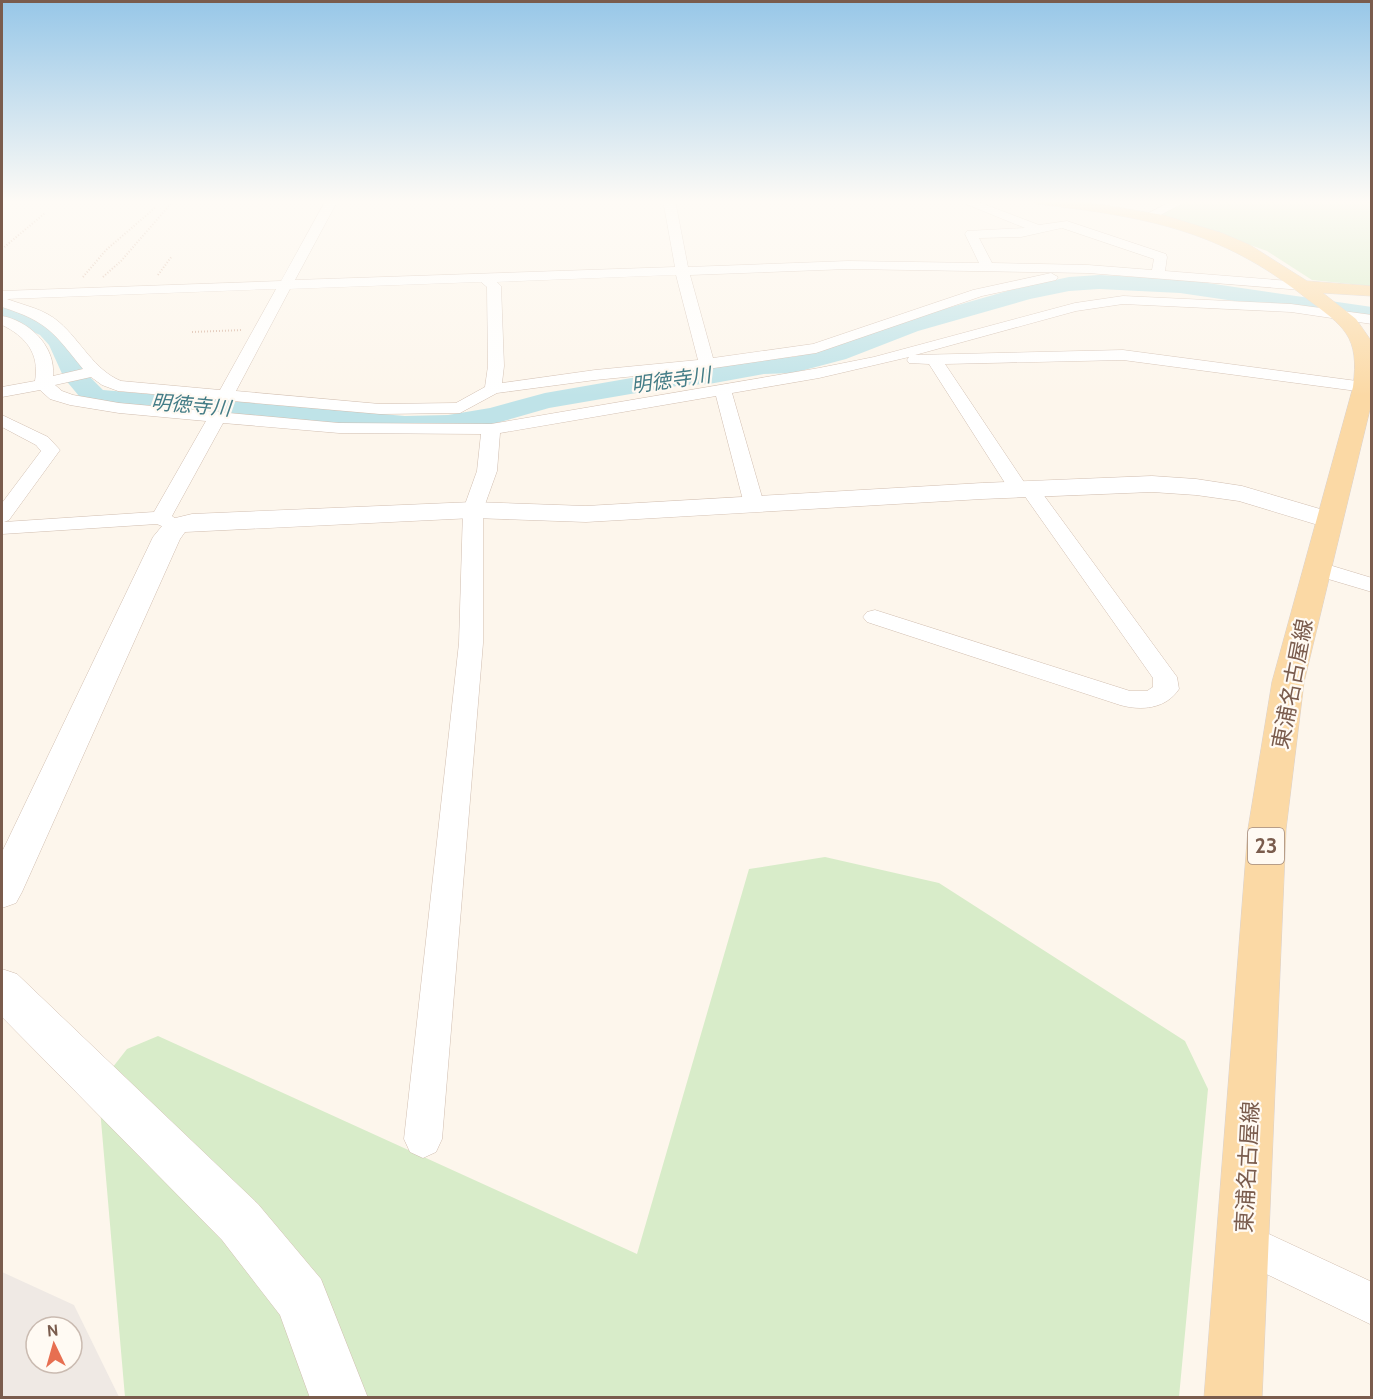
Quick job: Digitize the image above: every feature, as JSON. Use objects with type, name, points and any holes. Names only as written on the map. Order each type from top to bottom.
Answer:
[{"type":"main road","name":"東浦名古屋線","points":[[1233,1398],[1267,829],[1288,682],[1328,520],[1368,388],[1365,346],[1351,325],[1349,311],[1302,286],[1274,265]]},
{"type":"main road","points":[[1302,286],[1371,291]]},
{"type":"street","points":[[225,396],[297,265]]},
{"type":"street","points":[[681,265],[707,364]]},
{"type":"street","points":[[2,295],[840,265]]},
{"type":"street","points":[[888,265],[1000,265]]},
{"type":"street","points":[[1059,265],[1302,286]]},
{"type":"street","points":[[1158,274],[1159,265]]},
{"type":"street","points":[[2,302],[45,318],[73,343],[90,372],[117,386],[380,409],[425,410],[460,408],[494,389],[595,375],[707,364],[816,348],[978,293],[1088,269]]},
{"type":"street","points":[[484,278],[494,286],[496,366],[494,389]]},
{"type":"street","points":[[2,320],[17,327],[37,343],[44,358],[47,382],[56,395],[86,404],[339,428],[491,429],[723,391],[876,361],[1075,307],[1123,300],[1349,311]]},
{"type":"street","points":[[876,361],[1123,355],[1368,388]]},
{"type":"street","points":[[875,617],[1129,699],[1147,700],[1160,696],[1166,689],[1165,676],[1025,490],[934,360]]},
{"type":"street","points":[[2,392],[90,372]]},
{"type":"street","points":[[723,391],[754,504]]},
{"type":"street","points":[[2,892],[167,537],[168,522],[217,417]]},
{"type":"street","points":[[2,420],[42,441],[51,450],[2,516]]},
{"type":"street","points":[[423,1139],[471,643],[473,510],[487,471],[491,429]]},
{"type":"street","points":[[2,528],[473,510],[586,514],[1111,485],[1196,487],[1242,494],[1328,520]]},
{"type":"street","points":[[1316,568],[1371,585]]},
{"type":"street","points":[[2,988],[240,1222],[254,1239],[302,1298],[339,1398]]},
{"type":"street","points":[[1243,1242],[1371,1304]]},
{"type":"path","points":[[79,293],[92,265]]},
{"type":"path","points":[[79,293],[116,265]]},
{"type":"path","points":[[192,332],[262,329]]},
{"type":"shaded area","points":[[2,1272],[74,1305],[79,1315],[24,1315],[24,1375],[84,1375],[84,1325],[119,1397],[2,1397]]},
{"type":"green space","points":[[1289,265],[1371,265],[1371,286],[1312,280]]},
{"type":"green space","points":[[825,857],[939,883],[1185,1041],[1208,1089],[1179,1397],[125,1397],[98,1086],[127,1049],[158,1036],[637,1254],[749,869]]},
{"type":"waterway","name":"明徳寺川","points":[[2,310],[48,330],[60,343],[77,378],[94,396],[120,401],[405,424],[448,423],[493,416],[545,401],[683,377],[709,376],[764,366],[793,365],[837,354],[910,326],[1026,293],[1069,284],[1099,282],[1180,286],[1372,314]]}]
